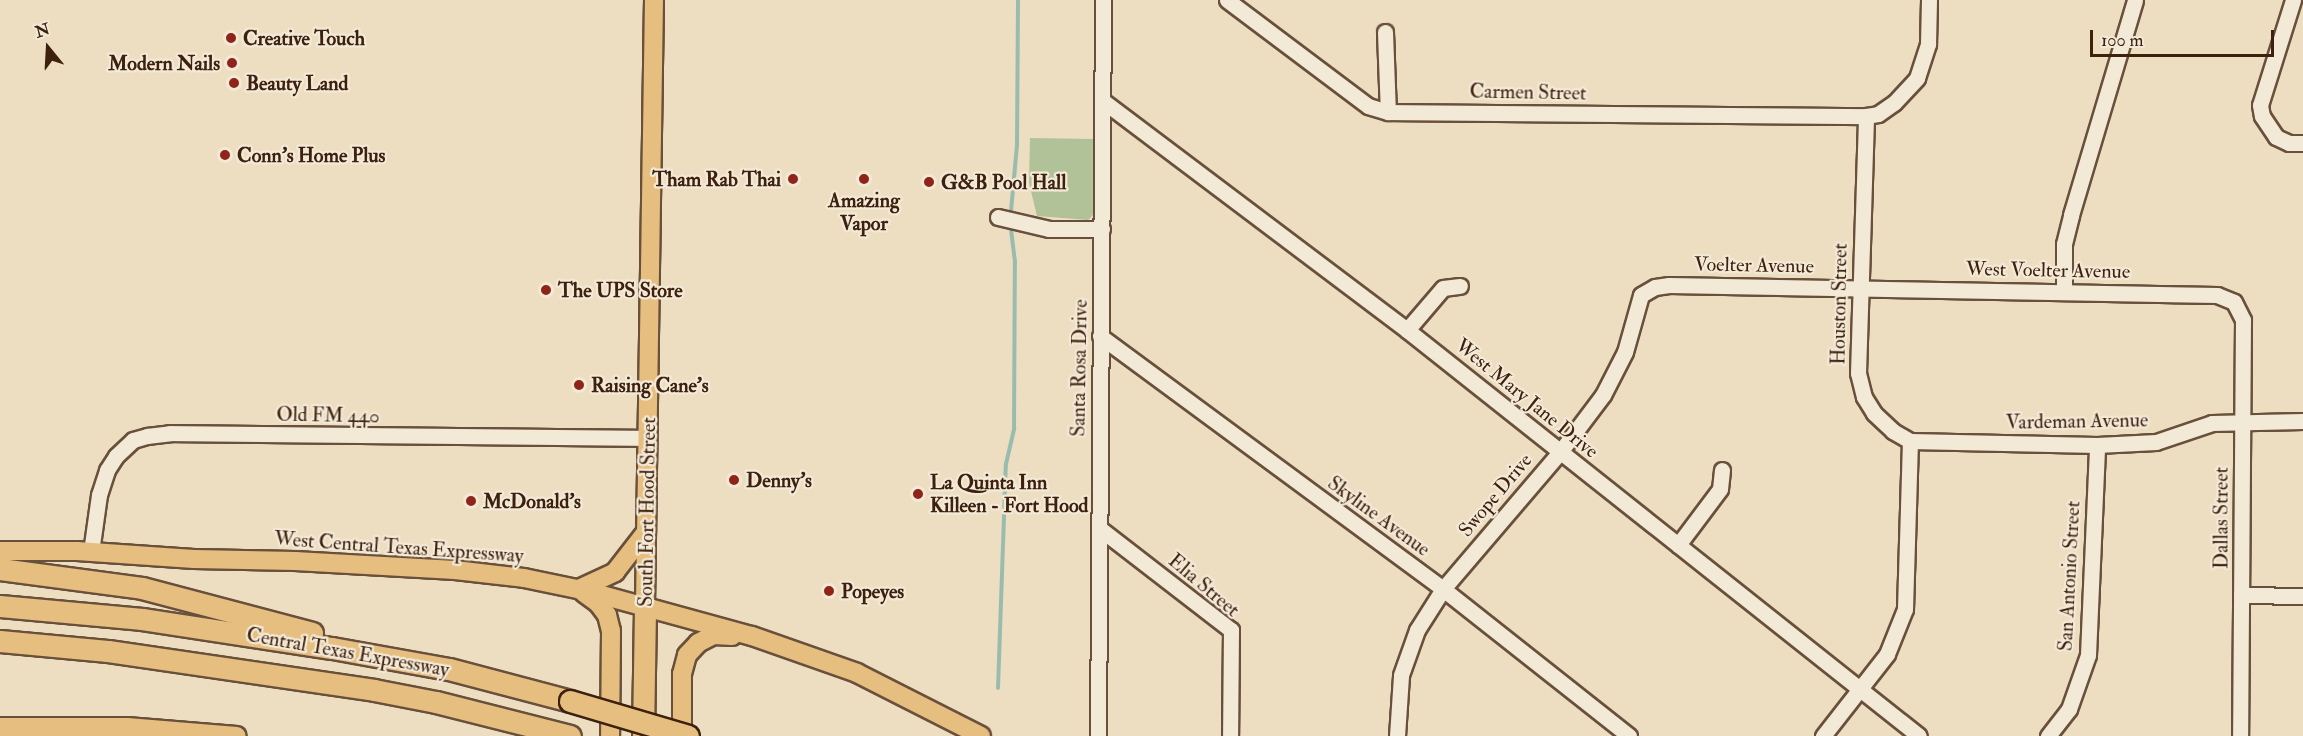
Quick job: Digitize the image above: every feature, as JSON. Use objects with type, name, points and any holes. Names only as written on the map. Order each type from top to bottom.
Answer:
[{"type":"highway","points":[[0,569],[142,588],[449,669]]},
{"type":"highway","name":"Central Texas Expressway","points":[[0,606],[192,626],[449,669],[570,700],[688,736]]},
{"type":"highway","name":"South Fort Hood Street","points":[[643,736],[645,606]]},
{"type":"highway","name":"Central Texas Expressway","points":[[4,643],[202,663],[374,690],[436,702],[570,736]]},
{"type":"main road","name":"South Fort Hood Street","points":[[645,606],[654,0]]},
{"type":"main road","points":[[610,736],[611,631],[607,615],[598,603],[579,589],[615,572],[646,532]]},
{"type":"main road","name":"West Central Texas Expressway","points":[[0,551],[91,552],[455,570],[524,578],[579,589],[752,636],[857,673],[981,736]]},
{"type":"main road","points":[[682,736],[682,674],[687,655],[698,643],[714,635],[752,636]]},
{"type":"main road","points":[[0,727],[85,731],[172,729],[237,736]]},
{"type":"street","name":"Santa Rosa Drive","points":[[1098,736],[1103,0]]},
{"type":"street","name":"Carmen Street","points":[[1227,0],[1368,106],[1388,112],[1866,116]]},
{"type":"street","points":[[1866,116],[1878,114],[1894,103],[1917,78],[1928,44],[1929,0]]},
{"type":"street","points":[[2064,291],[2064,244],[2134,0]]},
{"type":"street","points":[[2293,0],[2260,105],[2262,116],[2276,137],[2289,143],[2303,143]]},
{"type":"street","points":[[1385,32],[1388,112]]},
{"type":"street","name":"West Mary Jane Drive","points":[[1103,100],[1407,330],[1919,736]]},
{"type":"street","name":"Houston Street","points":[[1866,116],[1858,373],[1864,397],[1874,413],[1893,431],[1910,441]]},
{"type":"street","points":[[998,217],[1049,229],[1102,229]]},
{"type":"street","name":"Voelter Avenue","points":[[1649,290],[1669,285],[1860,287]]},
{"type":"street","points":[[1407,330],[1443,288],[1460,286]]},
{"type":"street","name":"West Voelter Avenue","points":[[1860,287],[2217,294],[2234,302]]},
{"type":"street","name":"Swope Drive","points":[[1397,736],[1401,675],[1417,630],[1443,589],[1560,452],[1604,395],[1625,352],[1641,295],[1649,290]]},
{"type":"street","name":"Dallas Street","points":[[2234,302],[2243,320],[2240,736]]},
{"type":"street","name":"Skyline Avenue","points":[[1100,336],[1443,589],[1629,736]]},
{"type":"street","name":"Vardeman Avenue","points":[[1910,441],[2097,445],[2156,442],[2212,423],[2242,420],[2303,421]]},
{"type":"street","name":"Old FM 440","points":[[91,552],[99,495],[107,470],[116,456],[133,440],[147,436],[170,433],[648,438]]},
{"type":"street","points":[[1823,736],[1887,654],[1905,609],[1910,441]]},
{"type":"street","name":"San Antonio Street","points":[[2048,736],[2069,710],[2088,655],[2097,445]]},
{"type":"street","points":[[1678,545],[1720,489],[1722,470]]},
{"type":"street","name":"Elia Street","points":[[1099,528],[1231,630],[1230,736]]},
{"type":"street","points":[[2241,595],[2303,596]]},
{"type":"green space","points":[[1030,138],[1094,139],[1094,214],[1088,220],[1037,216],[1029,183]]},
{"type":"waterway","points":[[1011,211],[1017,145],[1018,0]]},
{"type":"waterway","points":[[998,688],[1006,464],[1014,428],[1015,262],[1011,230]]},
{"type":"place","name":"Creative Touch","points":[[231,38]]},
{"type":"place","name":"Modern Nails","points":[[232,63]]},
{"type":"place","name":"Beauty Land","points":[[234,83]]},
{"type":"place","name":"Conn's Home Plus","points":[[225,155]]},
{"type":"place","name":"Tham Rab Thai","points":[[793,179]]},
{"type":"place","name":"Amazing Vapor","points":[[864,179]]},
{"type":"place","name":"G&B Pool Hall","points":[[929,182]]},
{"type":"place","name":"The UPS Store","points":[[546,290]]},
{"type":"place","name":"Raising Cane's","points":[[579,385]]},
{"type":"place","name":"Denny's","points":[[734,480]]},
{"type":"place","name":"La Quinta Inn Killeen - Fort Hood","points":[[918,494]]},
{"type":"place","name":"McDonald's","points":[[471,501]]},
{"type":"place","name":"Popeyes","points":[[829,591]]}]
